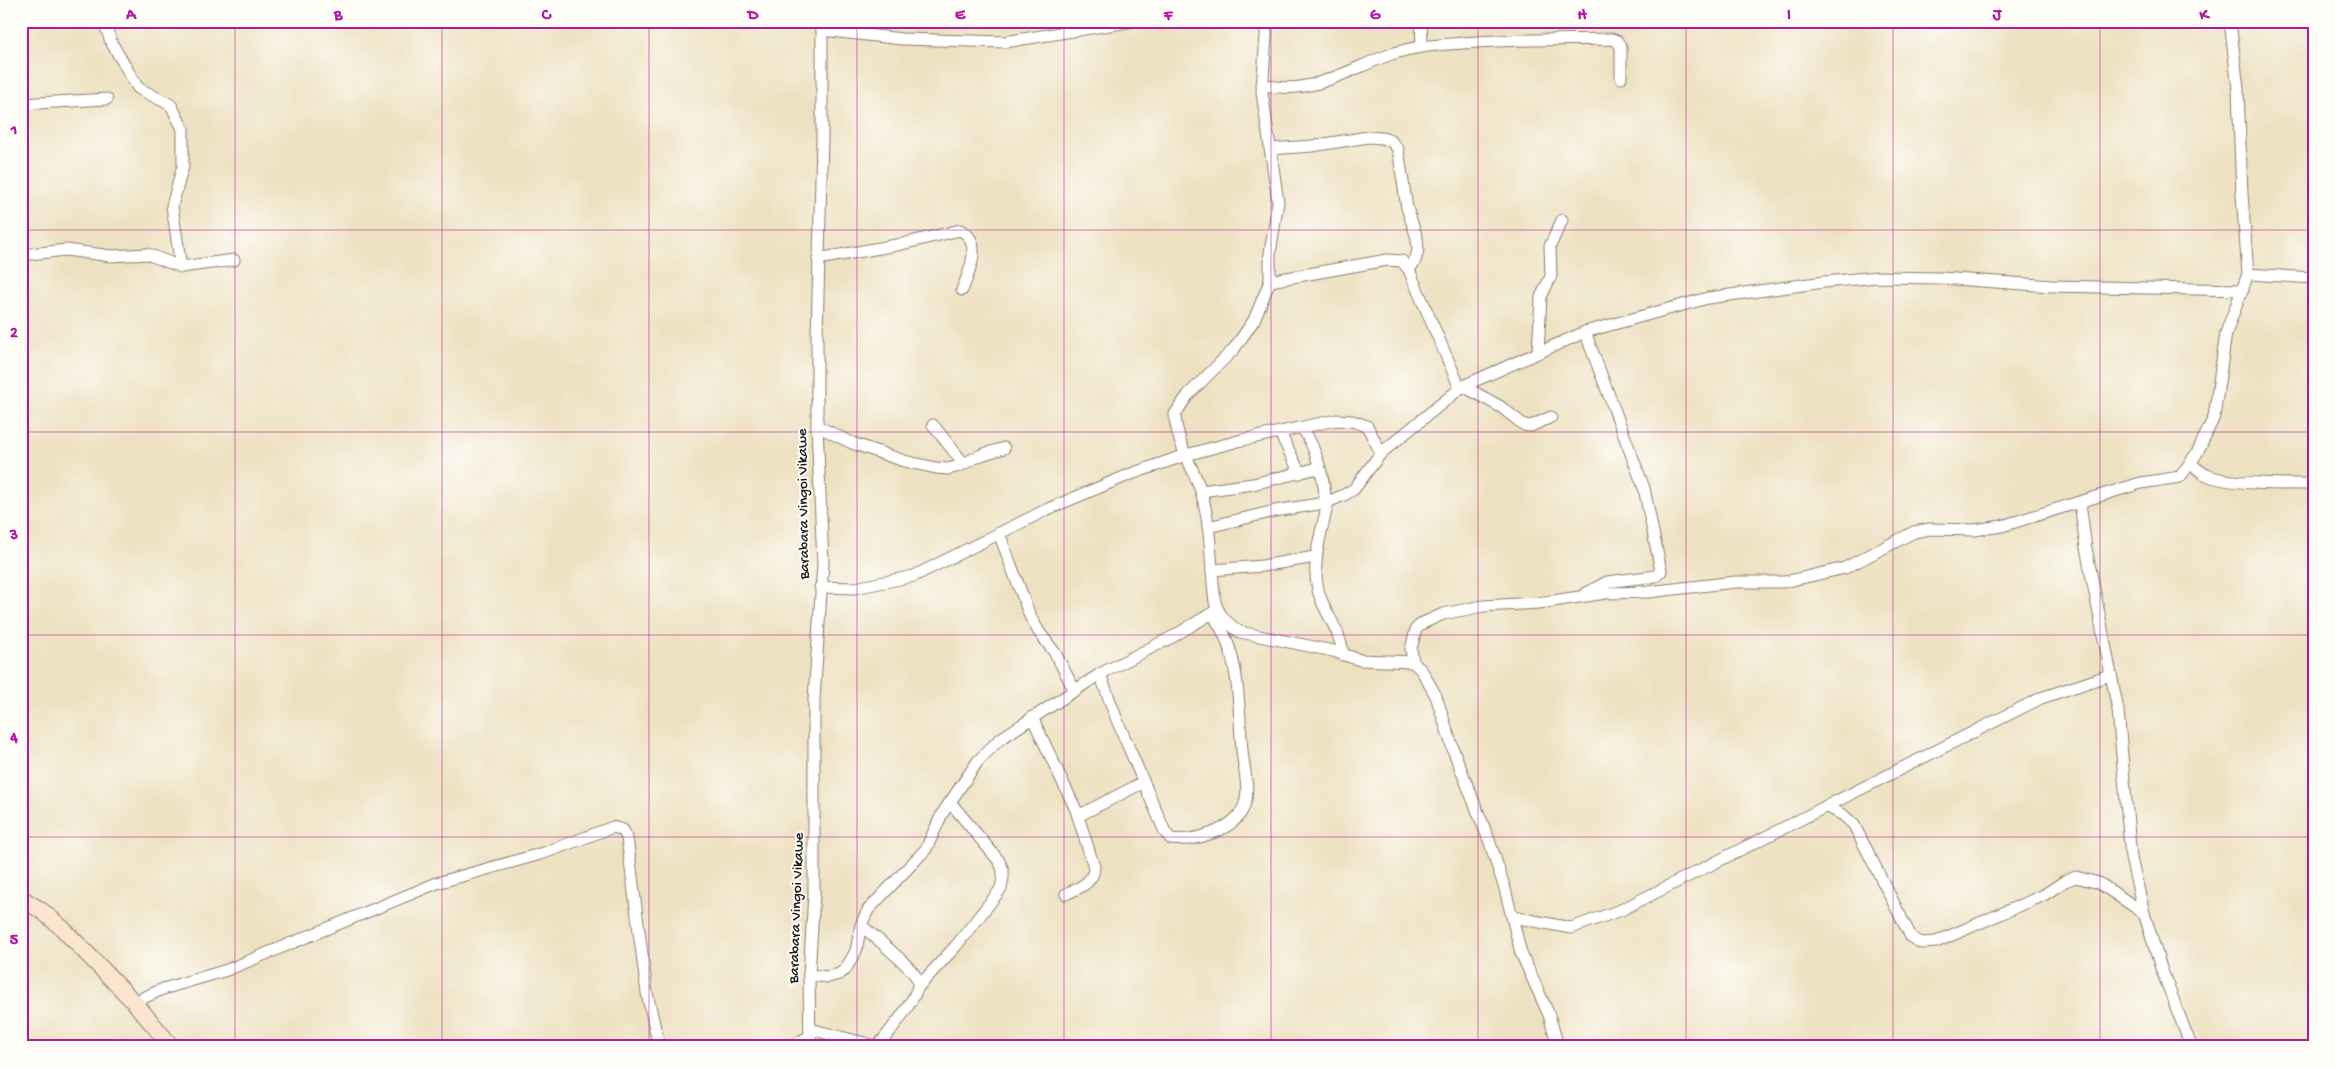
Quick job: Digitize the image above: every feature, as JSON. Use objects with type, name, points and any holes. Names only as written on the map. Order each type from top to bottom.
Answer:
[{"type":"street","points":[[104,21],[110,42],[138,88],[171,105],[181,124],[183,166],[172,206],[181,267]]},
{"type":"street","points":[[822,26],[902,39],[1005,42],[1134,21]]},
{"type":"street","points":[[1100,674],[1160,822],[1171,839],[1194,839],[1229,824],[1240,813],[1246,802],[1235,672],[1223,629],[1215,612],[1208,527],[1201,491],[1177,434],[1174,414],[1188,395],[1234,349],[1254,320],[1270,281],[1270,253],[1278,202],[1262,84],[1266,35],[1265,21]]},
{"type":"street","points":[[1421,21],[1422,46]]},
{"type":"street","points":[[1558,1046],[1549,1015],[1521,953],[1513,917],[1490,840],[1454,752],[1436,696],[1422,671],[1413,662],[1411,649],[1416,629],[1423,623],[1443,614],[1483,606],[1539,603],[1584,596],[1648,592],[1735,582],[1784,582],[1844,568],[1914,532],[1930,529],[1974,530],[1994,528],[2080,504],[2141,483],[2178,478],[2191,464],[2206,438],[2214,417],[2226,333],[2248,274],[2242,194],[2238,89],[2230,21]]},
{"type":"street","name":"Barabara Vingoi Vikawe","points":[[810,1037],[809,975],[814,894],[813,707],[823,563],[817,426],[822,26]]},
{"type":"street","points":[[1262,84],[1285,89],[1303,87],[1332,79],[1389,55],[1422,46],[1498,41],[1612,39],[1618,41],[1621,47],[1621,78]]},
{"type":"street","points":[[21,104],[107,98]]},
{"type":"street","points":[[1270,149],[1312,146],[1368,137],[1382,138],[1392,142],[1398,149],[1407,208],[1417,238],[1418,250],[1415,261],[1409,270]]},
{"type":"street","points":[[1538,352],[1541,297],[1550,276],[1550,246],[1562,220]]},
{"type":"street","points":[[818,259],[902,244],[960,230],[968,236],[973,253],[971,268],[962,290]]},
{"type":"street","points":[[21,255],[66,250],[111,256],[147,254],[181,267],[234,260]]},
{"type":"street","points":[[1270,281],[1386,260],[1402,260],[1409,270],[1461,387],[1501,407],[1524,425],[1531,426],[1551,418]]},
{"type":"street","points":[[2248,274],[2314,278]]},
{"type":"street","points":[[1208,527],[1275,511],[1327,503],[1354,489],[1381,453],[1461,387],[1585,332],[1708,298],[1824,282],[1877,277],[1941,278],[2052,286],[2242,290]]},
{"type":"street","points":[[1584,596],[1606,582],[1656,576],[1661,571],[1644,488],[1585,332]]},
{"type":"street","points":[[820,587],[855,588],[914,576],[1088,491],[1186,455],[1242,440],[1303,429],[1336,420],[1352,421],[1367,426],[1381,453]]},
{"type":"street","points":[[933,425],[964,464]]},
{"type":"street","points":[[817,426],[852,443],[904,462],[948,469],[964,464],[981,455],[1004,448]]},
{"type":"street","points":[[1303,429],[1312,442],[1327,503],[1315,557],[1318,590],[1340,634],[1343,655]]},
{"type":"street","points":[[1280,433],[1300,473]]},
{"type":"street","points":[[2191,464],[2206,475],[2214,478],[2252,482],[2314,484]]},
{"type":"street","points":[[1201,491],[1253,484],[1318,468]]},
{"type":"street","points":[[2080,504],[2086,548],[2118,710],[2131,858],[2144,913],[2161,968],[2191,1046]]},
{"type":"street","points":[[1000,533],[1030,616],[1039,632],[1055,653],[1074,689]]},
{"type":"street","points":[[1212,570],[1262,566],[1315,557]]},
{"type":"street","points":[[1215,612],[1240,632],[1360,660],[1413,662]]},
{"type":"street","points":[[809,975],[828,978],[845,970],[856,951],[861,925],[868,910],[926,848],[950,802],[987,751],[1032,717],[1074,689],[1215,612]]},
{"type":"street","points":[[1513,917],[1571,928],[1621,910],[2041,698],[2110,675]]},
{"type":"street","points":[[1032,717],[1078,816],[1092,862],[1094,873],[1088,882],[1066,894]]},
{"type":"street","points":[[1078,816],[1144,782]]},
{"type":"street","points":[[792,1046],[810,1037],[877,1046],[918,988],[1001,888],[1003,870],[998,861],[950,802]]},
{"type":"street","points":[[1826,806],[1843,815],[1854,825],[1911,937],[1920,943],[1936,942],[2044,894],[2065,880],[2076,877],[2099,883],[2144,913]]},
{"type":"street","points":[[134,1002],[163,989],[227,970],[437,883],[544,853],[597,832],[617,827],[623,830],[627,838],[647,993],[659,1046]]},
{"type":"street","points":[[21,898],[42,911],[62,928],[134,1002],[171,1046]]},
{"type":"street","points":[[861,925],[915,975],[918,988]]}]
